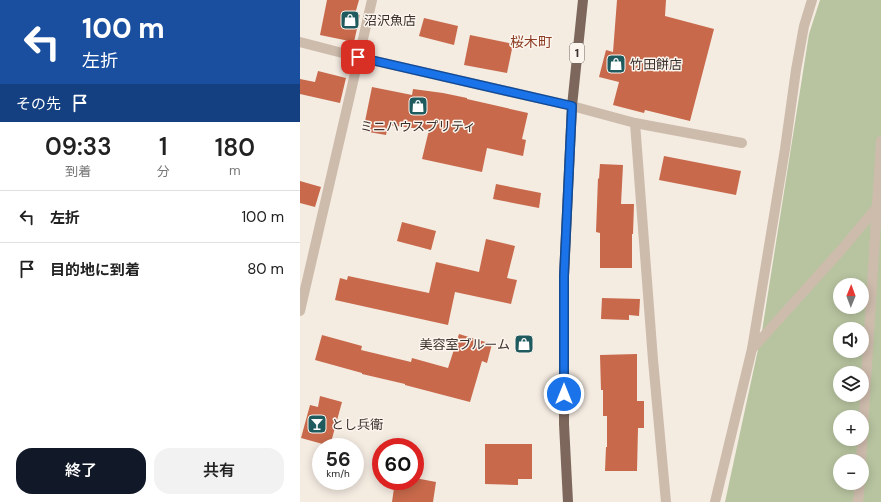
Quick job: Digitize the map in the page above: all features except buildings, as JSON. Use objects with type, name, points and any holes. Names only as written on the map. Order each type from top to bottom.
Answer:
[{"type":"main road","name":"1","points":[[568,502],[564,424],[564,284],[572,106],[583,0]]},
{"type":"street","points":[[300,311],[372,0]]},
{"type":"street","points":[[716,502],[752,348],[785,149],[796,70],[804,26],[812,0]]},
{"type":"street","points":[[300,42],[358,57],[572,106],[635,123],[742,142]]},
{"type":"street","points":[[635,123],[653,360],[666,502]]},
{"type":"street","points":[[861,454],[881,141]]},
{"type":"street","points":[[752,348],[842,249],[877,207]]},
{"type":"street","points":[[858,502],[859,490]]},
{"type":"green space","points":[[820,0],[881,0],[881,502],[725,502],[762,331],[809,34]]},
{"type":"place","name":"沼沢魚店","points":[[350,20]]},
{"type":"place","name":"竹田餅店","points":[[616,64]]},
{"type":"place","name":"ミニハウスプリティ","points":[[418,106]]},
{"type":"place","name":"美容室ブルーム","points":[[524,344]]},
{"type":"place","name":"とし兵衛","points":[[317,424]]},
{"type":"district","name":"桜木町","points":[[531,42]]},
{"type":"route","points":[[358,57],[572,106],[564,276],[564,394]]}]
